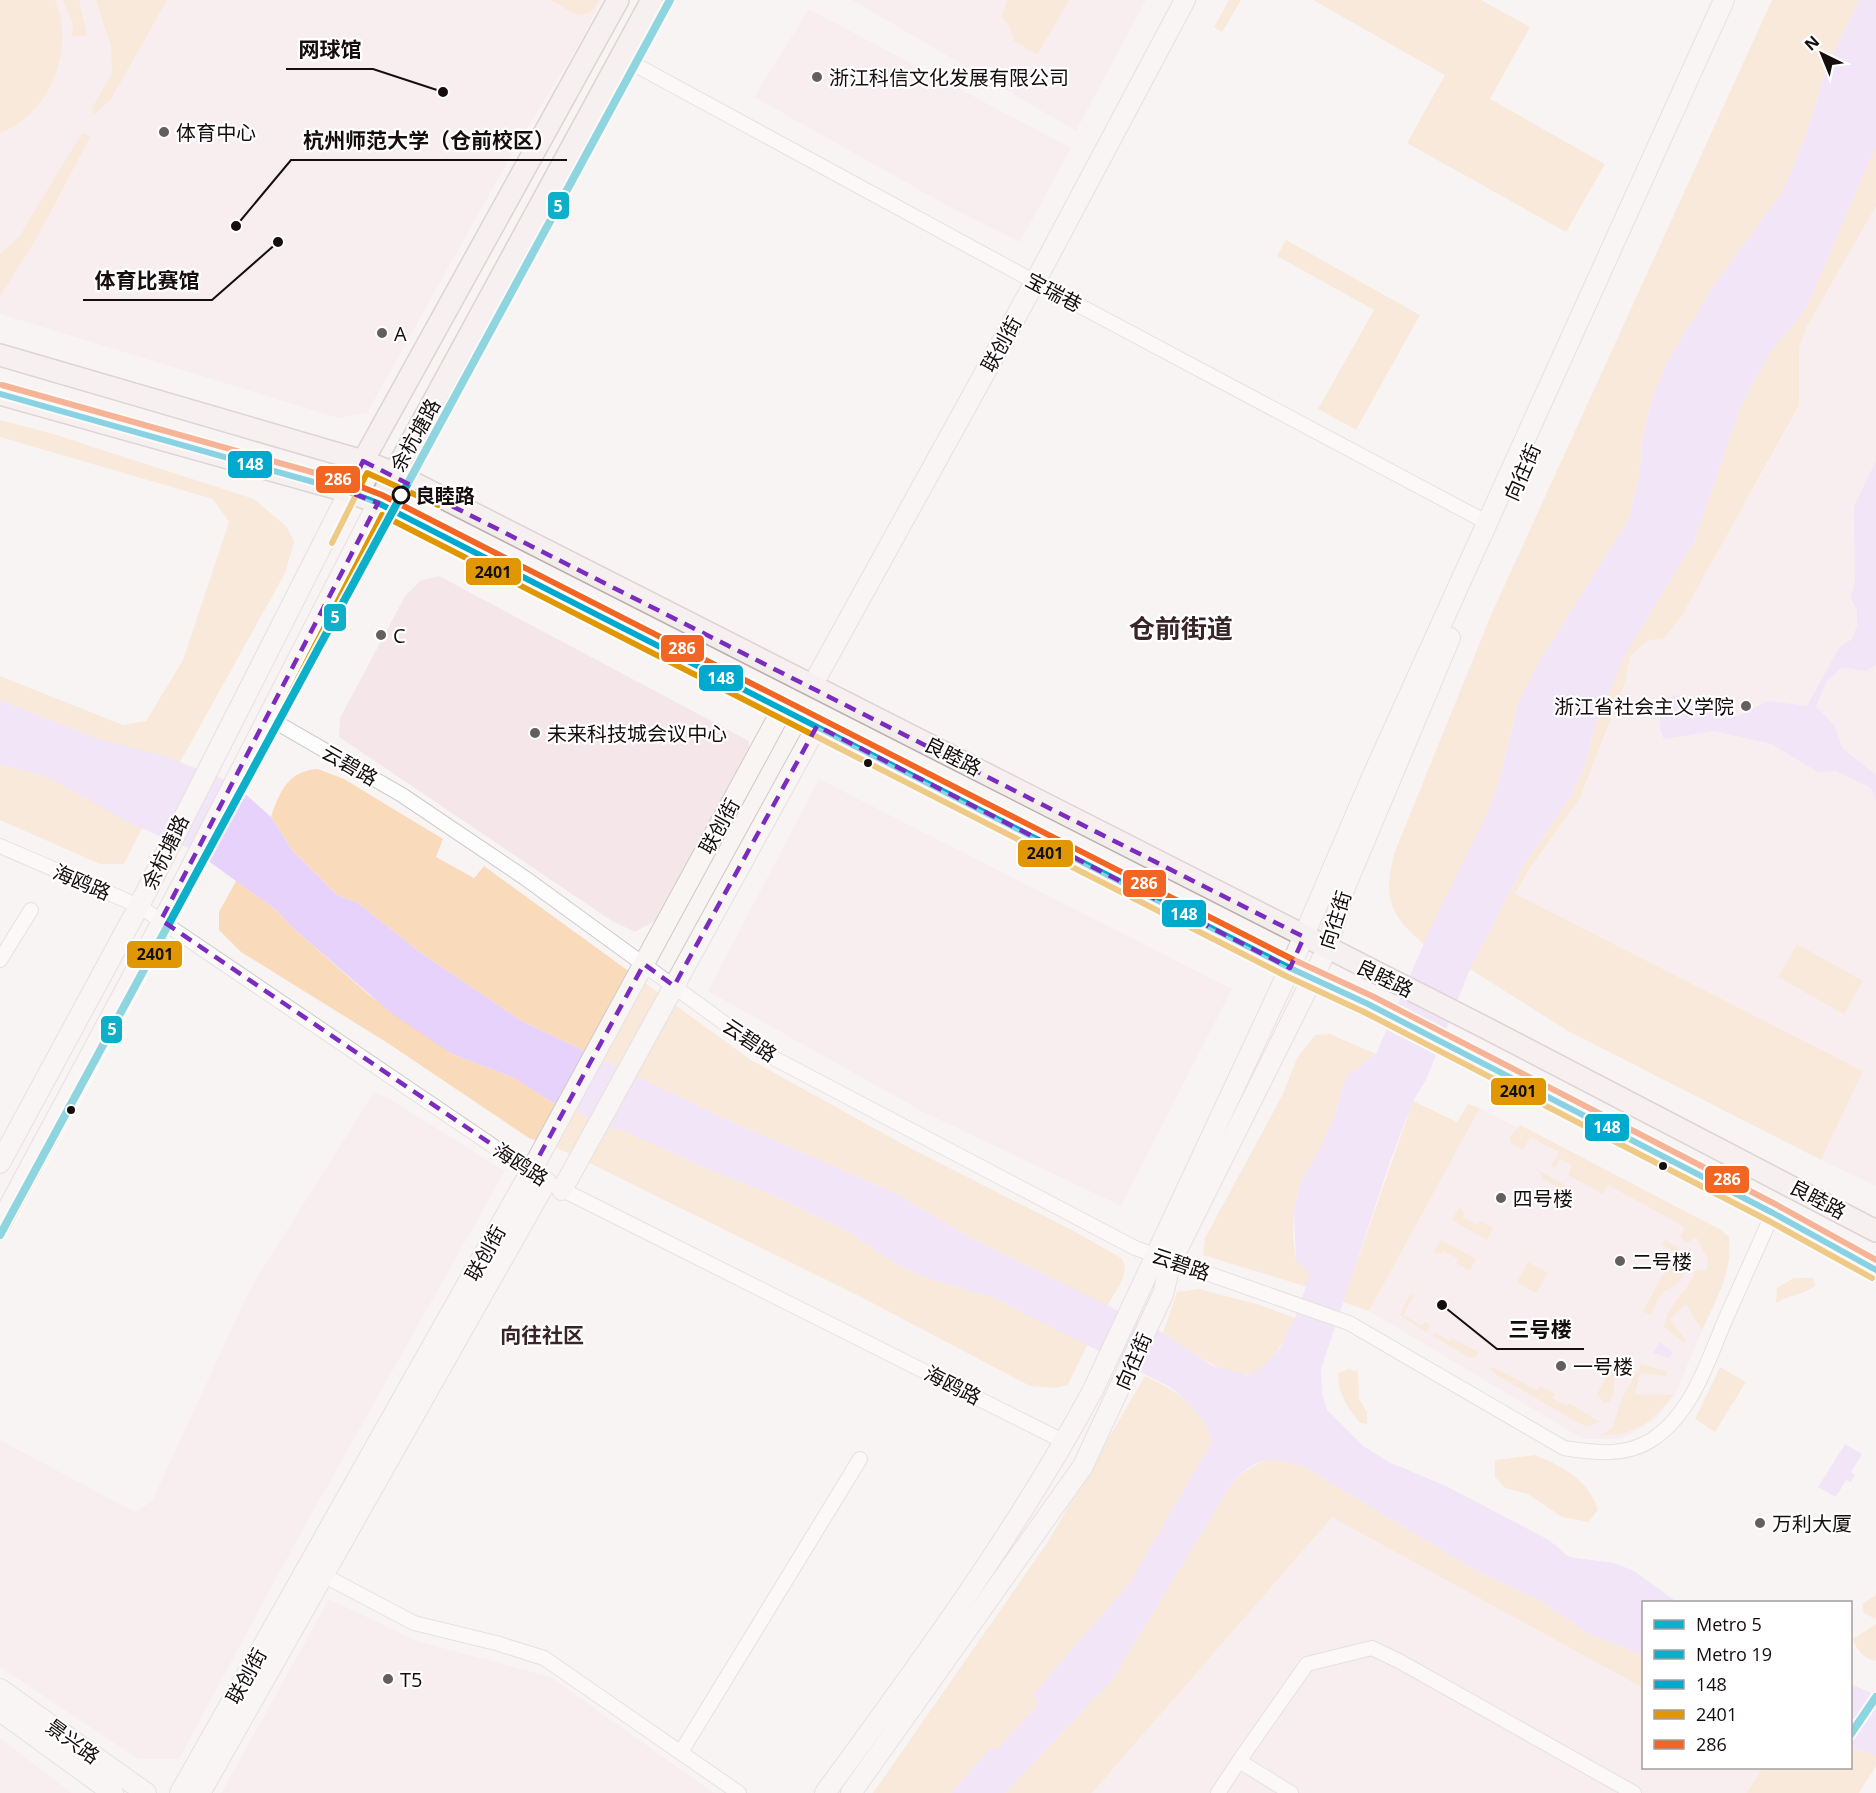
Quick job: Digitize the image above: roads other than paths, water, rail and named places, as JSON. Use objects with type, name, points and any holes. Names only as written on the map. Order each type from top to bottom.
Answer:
[{"type":"main road","name":"余杭塘路","points":[[349,492],[363,460],[618,0]]},
{"type":"main road","name":"余杭塘路","points":[[378,503],[652,0]]},
{"type":"main road","name":"良睦路","points":[[0,355],[363,460],[394,473],[1488,1029],[1876,1231]]},
{"type":"main road","name":"良睦路","points":[[0,394],[349,492],[378,503],[1290,968],[1368,1004],[1773,1213],[1876,1270]]},
{"type":"street","name":"联创街","points":[[813,684],[1035,282],[1185,0]]},
{"type":"street","name":"向往街","points":[[851,1793],[1083,1466],[1164,1294],[1163,1259],[1372,777],[1724,0]]},
{"type":"street","name":"向往街","points":[[825,1793],[950,1623],[1065,1442],[1093,1390],[1144,1283],[1163,1259],[1327,949],[1343,892],[1498,525],[1735,0]]},
{"type":"street","name":"宝瑞巷","points":[[621,57],[1488,524]]},
{"type":"street","name":"余杭塘路","points":[[2,1163],[139,906],[167,846],[349,492]]},
{"type":"street","name":"余杭塘路","points":[[0,1224],[184,879],[378,503]]},
{"type":"street","name":"联创街","points":[[200,1793],[546,1181],[555,1126],[783,708]]},
{"type":"street","name":"云碧路","points":[[267,717],[402,795],[525,878],[768,1055],[1163,1259],[1349,1323],[1564,1448],[1597,1454],[1630,1450],[1653,1439],[1676,1420],[1688,1401],[1773,1213]]},
{"type":"street","name":"联创街","points":[[180,1793],[546,1181],[588,1143],[817,726]]},
{"type":"street","name":"海鸥路","points":[[0,846],[139,906],[546,1181],[1065,1442]]},
{"type":"street","points":[[0,960],[31,910]]},
{"type":"street","points":[[0,1204],[29,1167]]},
{"type":"street","points":[[681,1752],[860,1459]]},
{"type":"street","points":[[323,1575],[414,1623],[496,1643],[544,1658],[740,1793]]},
{"type":"street","points":[[1218,1793],[1307,1665],[1372,1648],[1634,1793]]},
{"type":"street","name":"景兴路","points":[[0,1689],[146,1793]]},
{"type":"street","name":"景兴路","points":[[0,1711],[113,1793]]},
{"type":"street","points":[[1239,1761],[1291,1793]]},
{"type":"metro line","name":"5","points":[[0,1235],[670,0]]},
{"type":"metro line","name":"19","points":[[1852,1732],[1876,1697]]},
{"type":"place","name":"浙江科信文化发展有限公司","points":[[817,77]]},
{"type":"place","name":"网球馆","points":[[443,92]]},
{"type":"place","name":"体育中心","points":[[164,132]]},
{"type":"place","name":"杭州师范大学（仓前校区）","points":[[236,226]]},
{"type":"place","name":"体育比赛馆","points":[[278,242]]},
{"type":"place","name":"A","points":[[382,333]]},
{"type":"place","name":"良睦路","points":[[401,495]]},
{"type":"place","name":"C","points":[[381,635]]},
{"type":"place","name":"浙江省社会主义学院","points":[[1746,706]]},
{"type":"place","name":"未来科技城会议中心","points":[[535,733]]},
{"type":"place","name":"四号楼","points":[[1501,1198]]},
{"type":"place","name":"二号楼","points":[[1620,1261]]},
{"type":"place","name":"三号楼","points":[[1442,1305]]},
{"type":"place","name":"一号楼","points":[[1561,1366]]},
{"type":"place","name":"万利大厦","points":[[1760,1523]]},
{"type":"place","name":"T5","points":[[388,1679]]},
{"type":"district","name":"仓前街道","points":[[1181,628]]},
{"type":"district","name":"向往社区","points":[[542,1335]]}]
